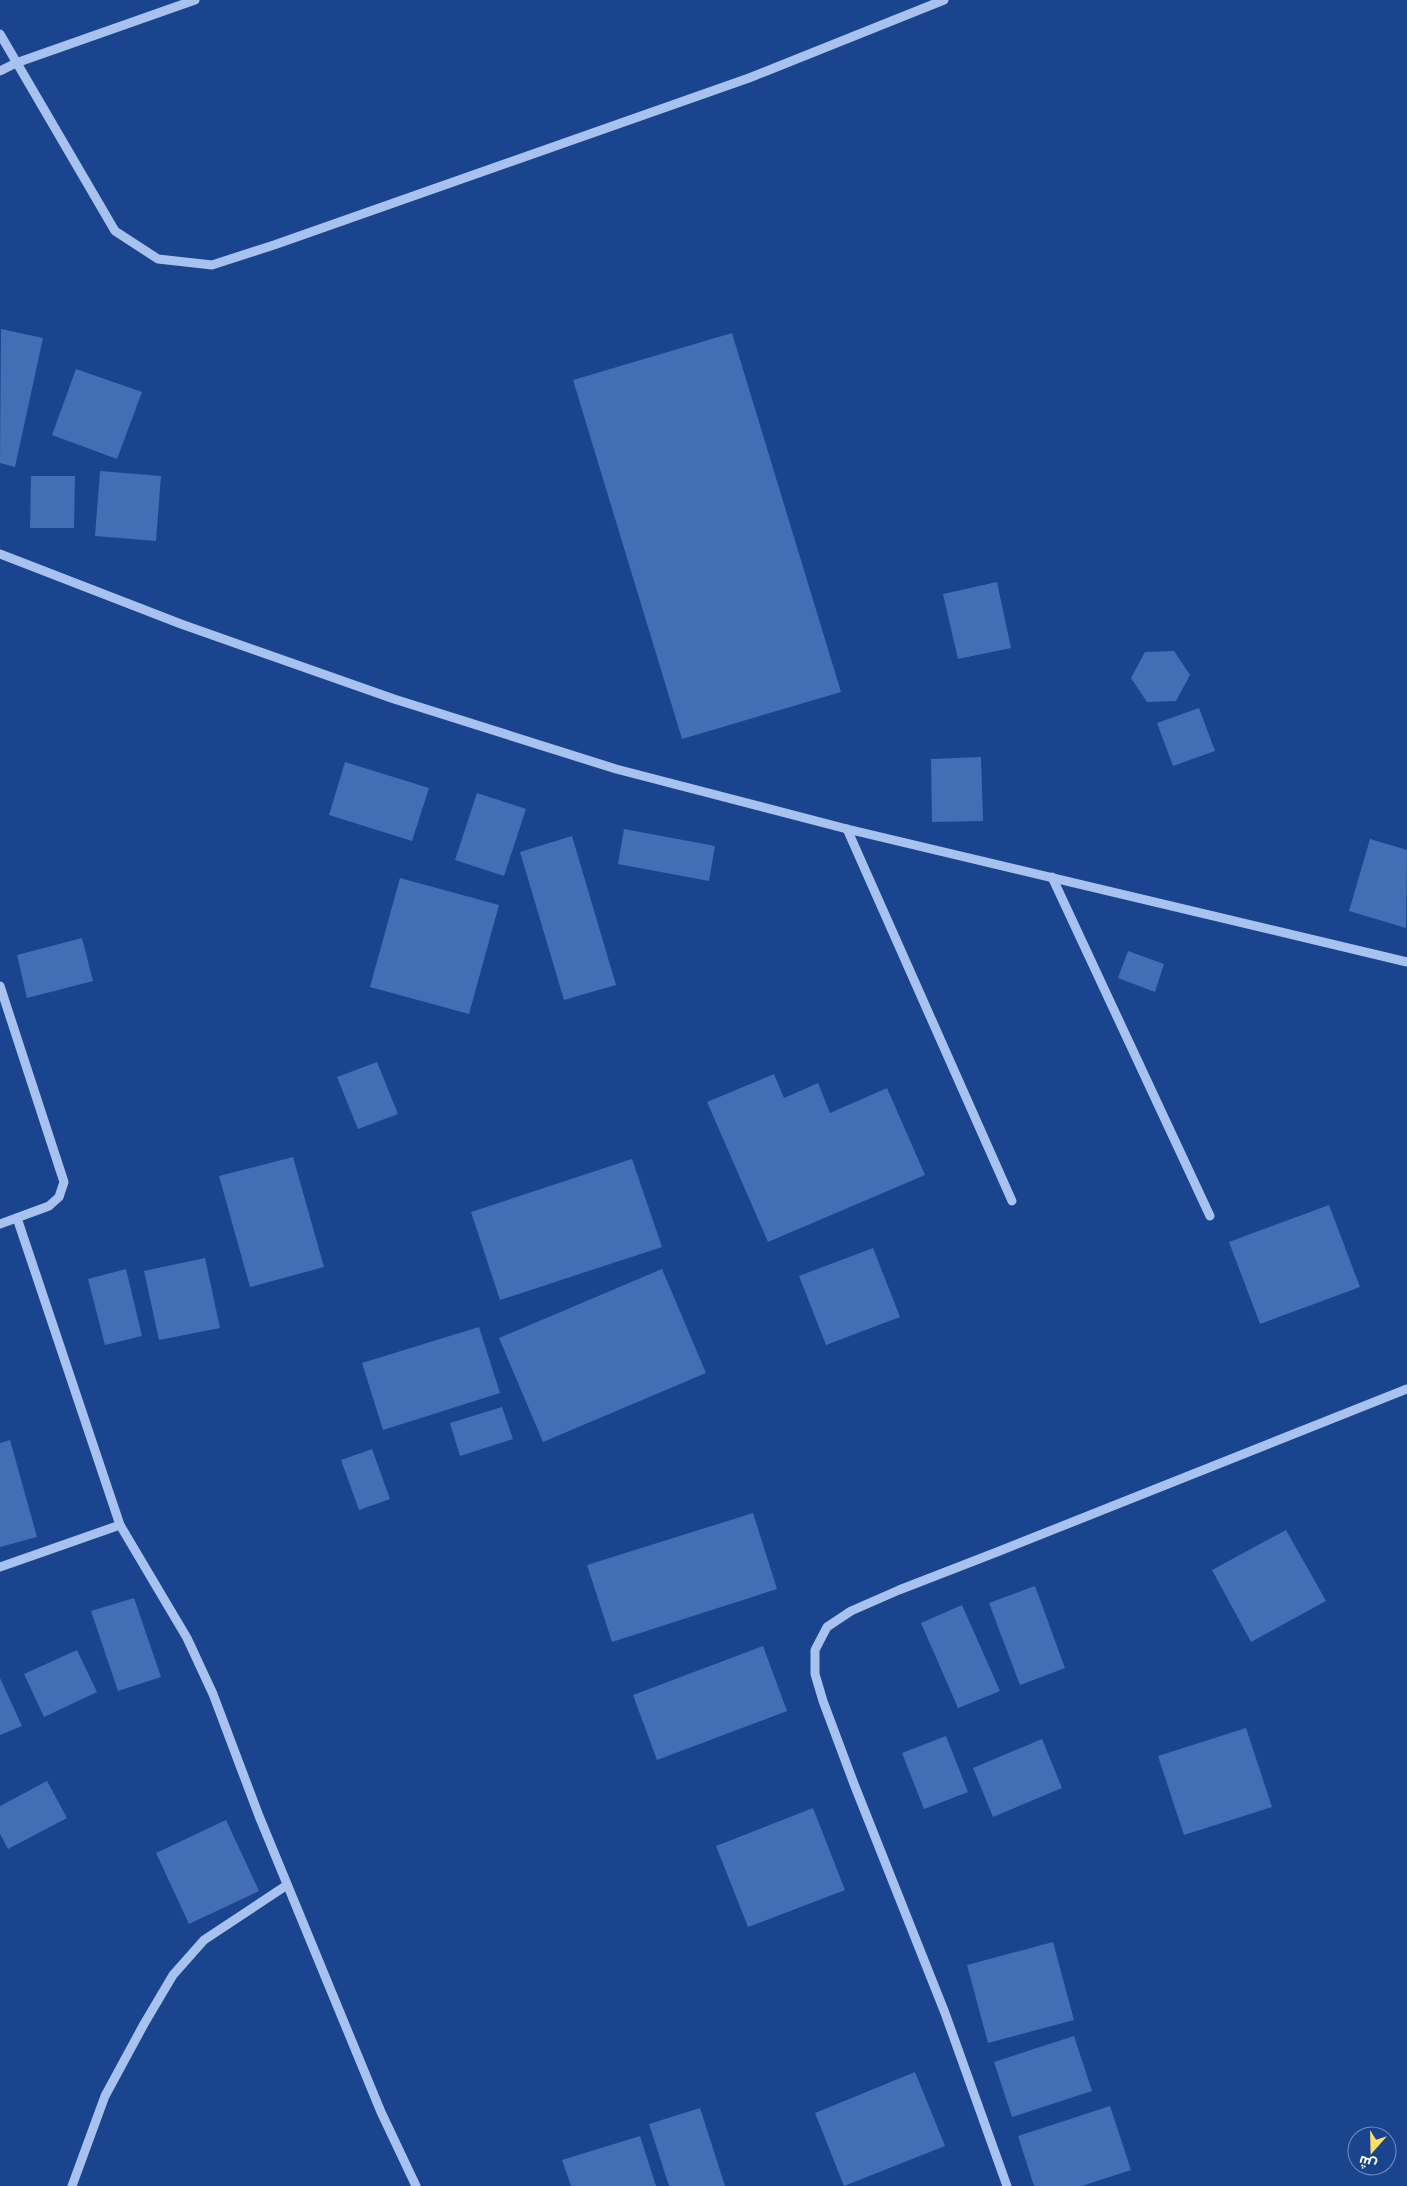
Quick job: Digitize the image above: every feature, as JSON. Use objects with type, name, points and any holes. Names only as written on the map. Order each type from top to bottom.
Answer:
[{"type":"street","points":[[0,71],[16,62],[195,0]]},
{"type":"street","points":[[0,34],[115,232],[158,259],[212,265],[292,239],[750,78],[944,0]]},
{"type":"street","points":[[0,554],[181,624],[394,699],[616,769],[848,829],[1407,962]]},
{"type":"street","points":[[848,829],[1012,1201]]},
{"type":"street","points":[[1052,877],[1210,1216]]},
{"type":"street","points":[[0,986],[64,1182],[59,1197],[49,1206],[0,1224]]},
{"type":"street","points":[[17,1218],[120,1525],[187,1638],[213,1694],[259,1816],[381,2112],[416,2186]]},
{"type":"street","points":[[1007,2186],[945,2013],[830,1720],[815,1674],[815,1650],[827,1627],[851,1611],[899,1590],[1407,1389]]},
{"type":"street","points":[[0,1567],[120,1525]]},
{"type":"street","points":[[72,2186],[105,2096],[144,2024],[173,1976],[204,1940],[287,1884]]},
{"type":"building","points":[[1,329],[43,338],[15,467],[0,463]]},
{"type":"building","points":[[732,333],[841,692],[682,739],[573,380]]},
{"type":"building","points":[[76,369],[142,392],[117,459],[52,435]]},
{"type":"building","points":[[100,471],[161,476],[156,541],[95,536]]},
{"type":"building","points":[[31,476],[75,476],[74,528],[30,528]]},
{"type":"building","points":[[997,582],[1011,648],[958,659],[943,594]]},
{"type":"building","points":[[1174,651],[1190,675],[1176,701],[1147,702],[1131,678],[1145,652]]},
{"type":"building","points":[[1199,708],[1215,751],[1173,766],[1157,723]]},
{"type":"building","points":[[981,757],[983,821],[932,822],[931,759]]},
{"type":"building","points":[[345,762],[429,788],[412,841],[329,815]]},
{"type":"building","points":[[477,793],[526,809],[504,876],[455,860]]},
{"type":"building","points":[[624,829],[715,846],[709,881],[618,864]]},
{"type":"building","points":[[572,836],[616,985],[564,1000],[520,852]]},
{"type":"building","points":[[1370,839],[1407,850],[1406,928],[1349,911]]},
{"type":"building","points":[[400,878],[499,905],[469,1014],[370,987]]},
{"type":"building","points":[[82,938],[93,981],[27,998],[17,955]]},
{"type":"building","points":[[1128,951],[1164,964],[1155,992],[1118,978]]},
{"type":"building","points":[[377,1062],[398,1114],[358,1129],[337,1077]]},
{"type":"building","points":[[774,1074],[784,1098],[818,1083],[830,1113],[887,1088],[925,1175],[768,1242],[707,1102]]},
{"type":"building","points":[[293,1157],[324,1267],[250,1287],[219,1176]]},
{"type":"building","points":[[632,1159],[662,1247],[500,1300],[471,1212]]},
{"type":"building","points":[[1329,1205],[1360,1287],[1260,1324],[1229,1242]]},
{"type":"building","points":[[873,1248],[900,1317],[826,1345],[799,1276]]},
{"type":"building","points":[[205,1258],[220,1328],[159,1340],[144,1271]]},
{"type":"building","points":[[126,1269],[142,1336],[105,1345],[88,1279]]},
{"type":"building","points":[[662,1269],[706,1373],[543,1442],[499,1338]]},
{"type":"building","points":[[479,1327],[500,1393],[383,1430],[362,1363]]},
{"type":"building","points":[[502,1407],[513,1439],[460,1456],[450,1423]]},
{"type":"building","points":[[10,1440],[37,1537],[0,1547],[0,1443]]},
{"type":"building","points":[[372,1449],[390,1499],[359,1510],[341,1460]]},
{"type":"building","points":[[753,1513],[777,1589],[612,1642],[587,1565]]},
{"type":"building","points":[[1286,1530],[1326,1601],[1251,1642],[1212,1570]]},
{"type":"building","points":[[1035,1586],[1065,1668],[1020,1685],[989,1603]]},
{"type":"building","points":[[134,1598],[161,1677],[118,1691],[91,1611]]},
{"type":"building","points":[[962,1605],[1000,1691],[958,1708],[921,1623]]},
{"type":"building","points":[[763,1646],[787,1711],[657,1760],[633,1695]]},
{"type":"building","points":[[77,1650],[97,1692],[44,1717],[24,1674]]},
{"type":"building","points":[[0,1678],[22,1726],[0,1735]]},
{"type":"building","points":[[1246,1728],[1272,1807],[1184,1835],[1158,1756]]},
{"type":"building","points":[[946,1736],[968,1792],[924,1809],[902,1753]]},
{"type":"building","points":[[1042,1739],[1062,1788],[993,1817],[973,1768]]},
{"type":"building","points":[[47,1781],[67,1818],[8,1849],[0,1834],[0,1806]]},
{"type":"building","points":[[813,1808],[845,1890],[748,1927],[716,1846]]},
{"type":"building","points":[[226,1820],[259,1891],[189,1924],[156,1853]]},
{"type":"building","points":[[1053,1942],[1074,2020],[988,2043],[967,1965]]},
{"type":"building","points":[[1074,2036],[1092,2091],[1012,2117],[994,2062]]},
{"type":"building","points":[[915,2072],[945,2146],[844,2186],[815,2113]]},
{"type":"building","points":[[1110,2106],[1131,2170],[1082,2186],[1034,2186],[1018,2136]]},
{"type":"building","points":[[700,2108],[725,2186],[669,2186],[649,2124]]},
{"type":"building","points":[[640,2136],[656,2186],[571,2186],[562,2160]]}]
